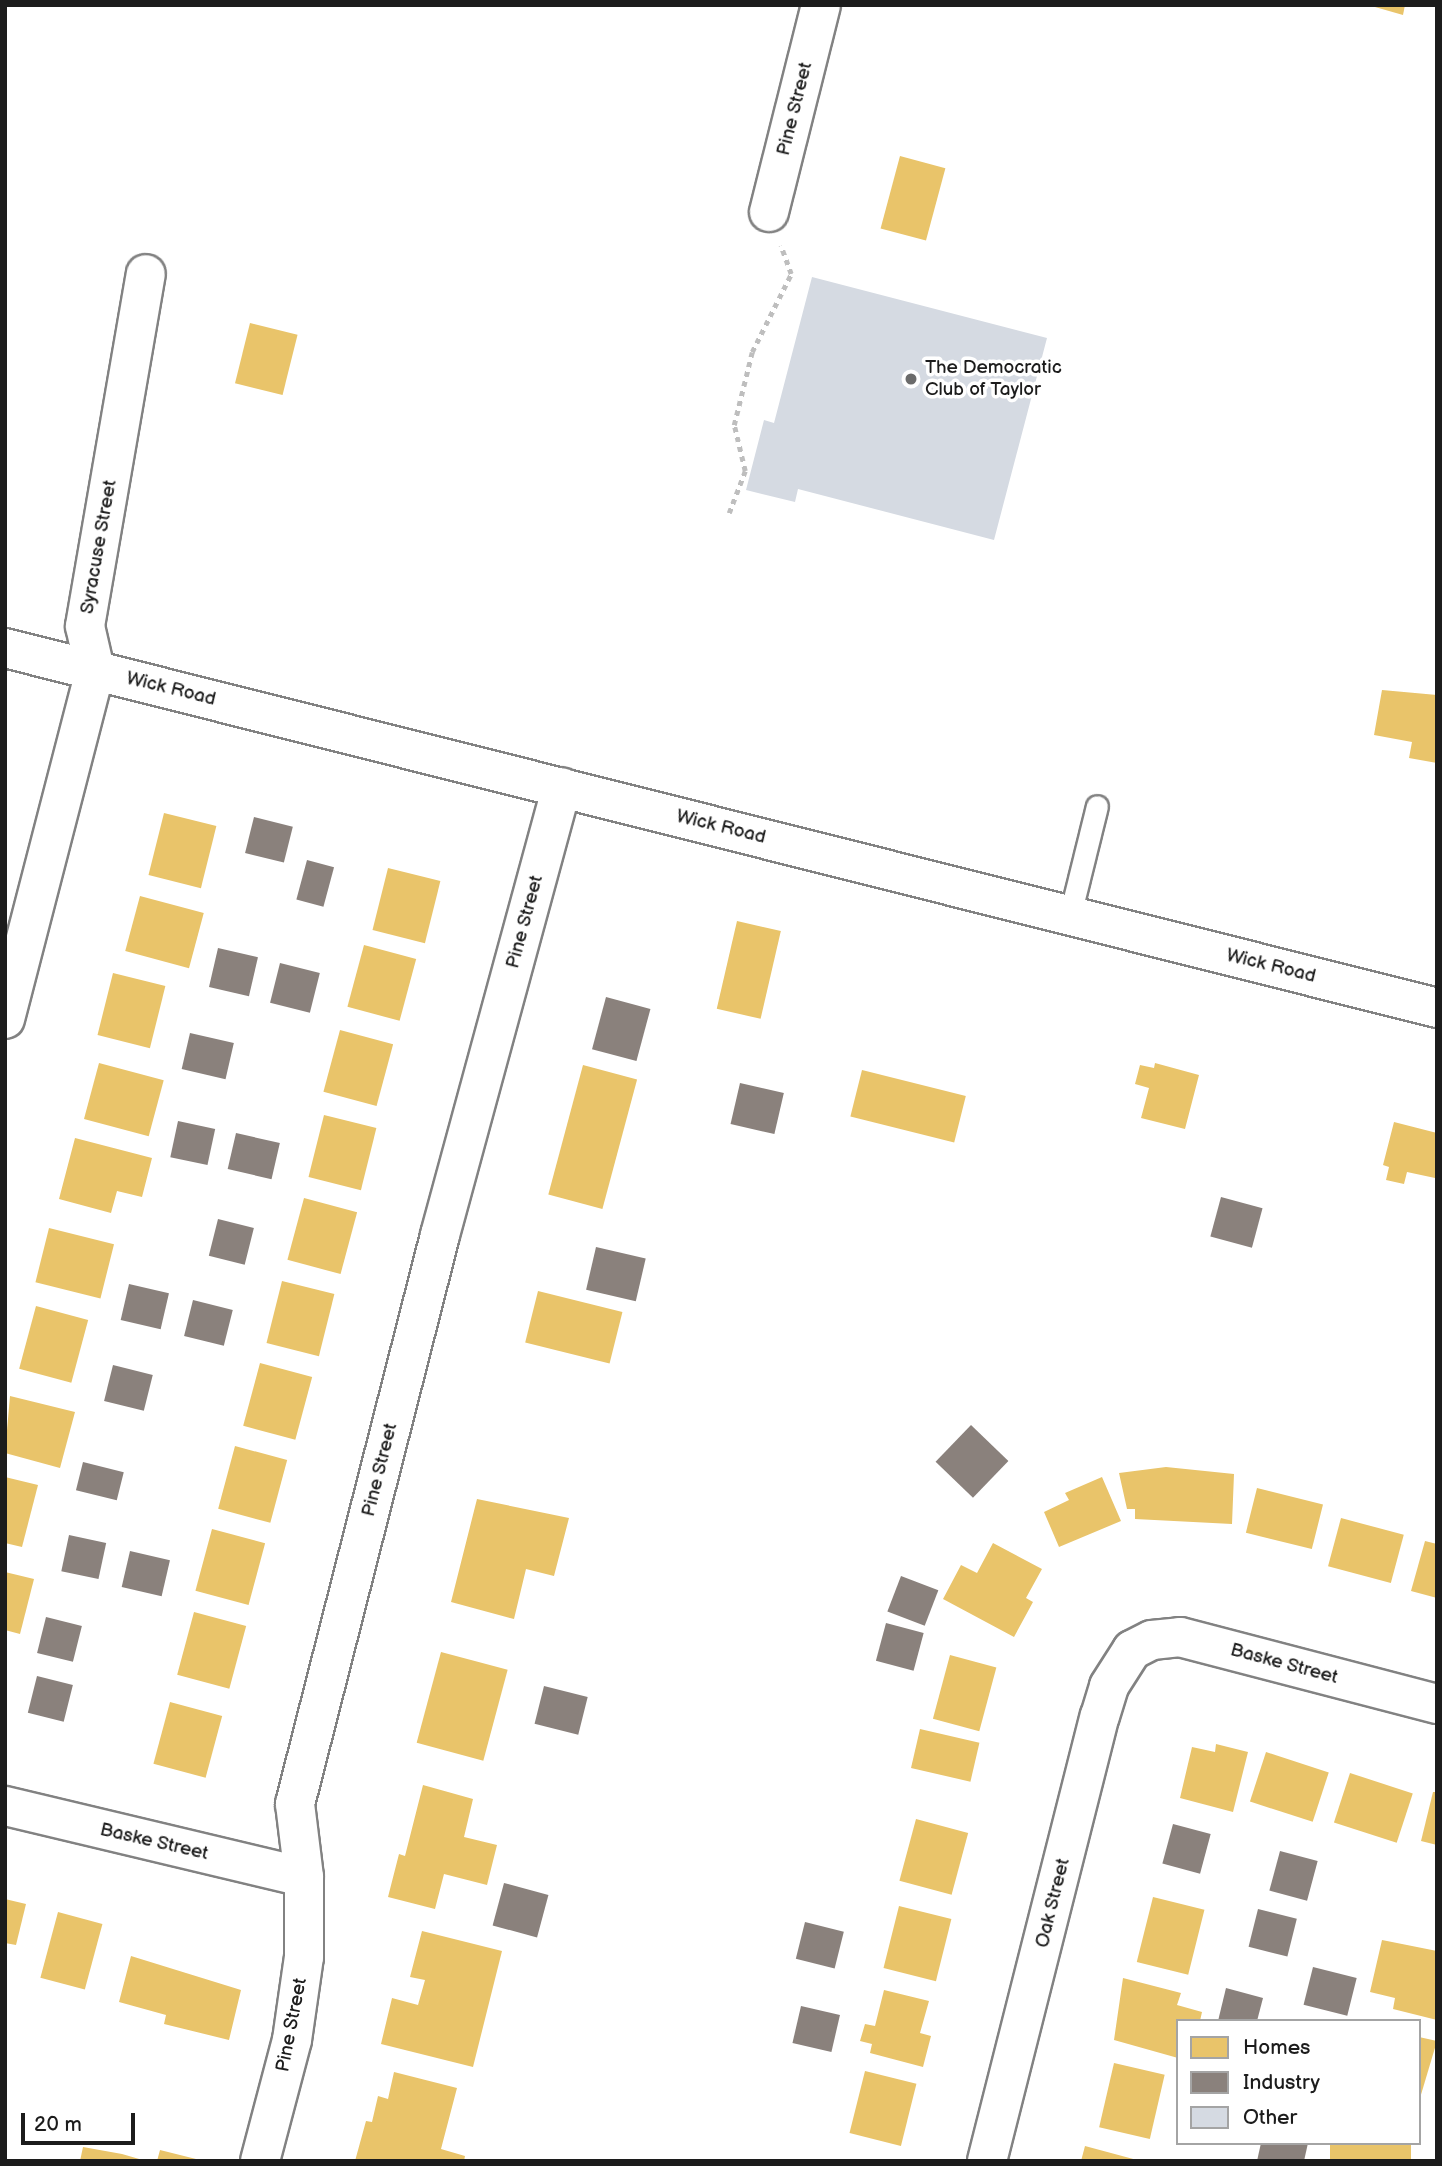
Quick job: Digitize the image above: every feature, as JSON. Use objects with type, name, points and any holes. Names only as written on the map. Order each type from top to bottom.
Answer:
[{"type":"street","name":"Pine Street","points":[[769,212],[821,5]]},
{"type":"street","name":"Syracuse Street","points":[[5,1019],[95,670],[85,626],[146,274]]},
{"type":"street","name":"Wick Road","points":[[5,648],[1437,1008]]},
{"type":"street","name":"Pine Street","points":[[260,2161],[300,2001],[304,1877],[295,1804],[440,1235],[562,787]]},
{"type":"street","name":"Baske Street","points":[[1132,1650],[1152,1640],[1180,1637],[1437,1704]]},
{"type":"street","name":"Oak Street","points":[[987,2161],[1103,1706],[1114,1677],[1132,1650]]},
{"type":"street","name":"Baske Street","points":[[5,1806],[304,1877]]},
{"type":"lane","points":[[1070,915],[1097,806]]},
{"type":"path","points":[[729,513],[745,471],[734,425],[752,352],[791,274],[769,212]]},
{"type":"building: Homes","points":[[1368,5],[1405,5],[1403,15]]},
{"type":"building: Homes","points":[[900,156],[945,168],[926,241],[881,228]]},
{"type":"building: Homes","points":[[250,323],[298,335],[283,395],[235,383]]},
{"type":"building: Homes","points":[[1382,690],[1437,695],[1437,763],[1409,758],[1412,742],[1374,735]]},
{"type":"building: Homes","points":[[164,813],[216,826],[201,888],[149,875]]},
{"type":"building: Homes","points":[[388,868],[440,881],[425,943],[373,930]]},
{"type":"building: Homes","points":[[140,896],[204,913],[189,968],[125,951]]},
{"type":"building: Homes","points":[[737,921],[781,931],[761,1019],[717,1009]]},
{"type":"building: Homes","points":[[364,945],[416,959],[400,1021],[347,1007]]},
{"type":"building: Homes","points":[[113,973],[165,986],[150,1048],[98,1035]]},
{"type":"building: Homes","points":[[340,1030],[393,1044],[377,1106],[323,1092]]},
{"type":"building: Homes","points":[[99,1063],[164,1080],[149,1136],[84,1119]]},
{"type":"building: Homes","points":[[1155,1063],[1199,1075],[1185,1129],[1141,1118],[1149,1088],[1135,1084],[1140,1065],[1154,1068]]},
{"type":"building: Homes","points":[[583,1065],[637,1079],[602,1209],[548,1194]]},
{"type":"building: Homes","points":[[862,1070],[966,1096],[954,1142],[850,1117]]},
{"type":"building: Homes","points":[[324,1115],[376,1128],[361,1190],[309,1177]]},
{"type":"building: Homes","points":[[1394,1122],[1437,1133],[1435,1178],[1407,1172],[1404,1184],[1386,1180],[1389,1167],[1383,1165]]},
{"type":"building: Homes","points":[[75,1138],[152,1158],[142,1197],[117,1191],[111,1213],[59,1199]]},
{"type":"building: Homes","points":[[304,1198],[357,1212],[341,1274],[287,1260]]},
{"type":"building: Homes","points":[[49,1228],[114,1244],[100,1299],[35,1282]]},
{"type":"building: Homes","points":[[282,1281],[334,1294],[319,1356],[267,1343]]},
{"type":"building: Homes","points":[[538,1291],[622,1312],[610,1363],[525,1342]]},
{"type":"building: Homes","points":[[36,1306],[88,1320],[71,1383],[19,1369]]},
{"type":"building: Homes","points":[[260,1363],[312,1377],[295,1440],[243,1426]]},
{"type":"building: Homes","points":[[10,1396],[75,1412],[60,1468],[5,1453]]},
{"type":"building: Homes","points":[[235,1446],[287,1460],[270,1523],[218,1509]]},
{"type":"building: Homes","points":[[1166,1467],[1234,1474],[1232,1524],[1135,1519],[1135,1509],[1127,1509],[1119,1473]]},
{"type":"building: Homes","points":[[5,1477],[38,1485],[22,1547],[5,1543]]},
{"type":"building: Homes","points":[[1102,1477],[1121,1521],[1059,1547],[1044,1512],[1069,1500],[1065,1493]]},
{"type":"building: Homes","points":[[1257,1488],[1323,1504],[1312,1549],[1246,1533]]},
{"type":"building: Homes","points":[[477,1499],[569,1518],[554,1576],[526,1569],[514,1619],[451,1602]]},
{"type":"building: Homes","points":[[1341,1518],[1404,1535],[1391,1583],[1328,1566]]},
{"type":"building: Homes","points":[[212,1529],[265,1543],[249,1605],[195,1591]]},
{"type":"building: Homes","points":[[1425,1541],[1437,1544],[1437,1598],[1411,1591]]},
{"type":"building: Homes","points":[[993,1543],[1042,1569],[1026,1598],[1033,1602],[1014,1637],[943,1599],[961,1565],[977,1573]]},
{"type":"building: Homes","points":[[5,1572],[34,1579],[20,1634],[5,1630]]},
{"type":"building: Homes","points":[[194,1612],[246,1626],[229,1689],[177,1675]]},
{"type":"building: Homes","points":[[441,1652],[508,1670],[483,1761],[417,1743]]},
{"type":"building: Homes","points":[[950,1655],[996,1667],[979,1731],[933,1719]]},
{"type":"building: Homes","points":[[170,1702],[222,1716],[206,1778],[153,1764]]},
{"type":"building: Homes","points":[[920,1729],[979,1743],[970,1782],[911,1768]]},
{"type":"building: Homes","points":[[1216,1744],[1248,1752],[1233,1812],[1180,1798],[1192,1747],[1215,1752]]},
{"type":"building: Homes","points":[[1266,1752],[1329,1772],[1313,1822],[1250,1801]]},
{"type":"building: Homes","points":[[1350,1773],[1413,1793],[1397,1843],[1334,1822]]},
{"type":"building: Homes","points":[[423,1785],[473,1799],[464,1837],[497,1845],[487,1885],[444,1874],[435,1909],[388,1897],[399,1854],[405,1856]]},
{"type":"building: Homes","points":[[1433,1792],[1437,1792],[1437,1845],[1421,1841]]},
{"type":"building: Homes","points":[[916,1819],[968,1833],[952,1895],[899,1881]]},
{"type":"building: Homes","points":[[1153,1897],[1204,1910],[1188,1975],[1137,1962]]},
{"type":"building: Homes","points":[[5,1899],[26,1904],[16,1945],[5,1943]]},
{"type":"building: Homes","points":[[899,1906],[951,1919],[936,1981],[884,1968]]},
{"type":"building: Homes","points":[[58,1912],[102,1924],[85,1990],[40,1978]]},
{"type":"building: Homes","points":[[422,1931],[502,1951],[473,2067],[381,2044],[392,1998],[418,2005],[425,1980],[410,1977]]},
{"type":"building: Homes","points":[[1382,1940],[1437,1951],[1437,2020],[1393,2009],[1395,1998],[1370,1992]]},
{"type":"building: Homes","points":[[131,1956],[241,1990],[229,2040],[164,2024],[166,2015],[119,2002]]},
{"type":"building: Homes","points":[[1123,1978],[1181,1993],[1177,2005],[1202,2012],[1200,2019],[1176,2019],[1176,2057],[1114,2040]]},
{"type":"building: Homes","points":[[884,1990],[929,2001],[920,2033],[931,2036],[923,2067],[870,2053],[872,2044],[860,2041],[865,2024],[875,2026]]},
{"type":"building: Homes","points":[[1421,2037],[1437,2041],[1421,2095]]},
{"type":"building: Homes","points":[[1114,2063],[1165,2075],[1150,2139],[1099,2127]]},
{"type":"building: Homes","points":[[865,2071],[916,2084],[901,2146],[850,2133]]},
{"type":"building: Homes","points":[[394,2072],[457,2088],[441,2149],[465,2156],[464,2161],[355,2161],[366,2121],[372,2122],[378,2096],[388,2099]]},
{"type":"building: Homes","points":[[1330,2145],[1411,2145],[1411,2161],[1330,2161]]},
{"type":"building: Homes","points":[[1085,2146],[1137,2160],[1137,2161],[1081,2161]]},
{"type":"building: Homes","points":[[83,2147],[122,2154],[146,2161],[80,2161]]},
{"type":"building: Homes","points":[[160,2150],[200,2160],[157,2161]]},
{"type":"building: Industry","points":[[254,817],[293,827],[284,863],[245,853]]},
{"type":"building: Industry","points":[[307,860],[334,867],[323,907],[296,900]]},
{"type":"building: Industry","points":[[218,948],[258,957],[249,996],[209,987]]},
{"type":"building: Industry","points":[[280,963],[320,973],[310,1013],[270,1003]]},
{"type":"building: Industry","points":[[606,997],[650,1009],[636,1061],[592,1049]]},
{"type":"building: Industry","points":[[190,1033],[234,1043],[226,1079],[182,1069]]},
{"type":"building: Industry","points":[[740,1083],[784,1093],[774,1134],[731,1124]]},
{"type":"building: Industry","points":[[178,1121],[215,1129],[207,1165],[170,1157]]},
{"type":"building: Industry","points":[[236,1133],[280,1143],[272,1179],[228,1169]]},
{"type":"building: Industry","points":[[1221,1197],[1263,1208],[1252,1248],[1210,1237]]},
{"type":"building: Industry","points":[[218,1219],[254,1228],[245,1265],[209,1256]]},
{"type":"building: Industry","points":[[596,1247],[646,1258],[636,1301],[586,1290]]},
{"type":"building: Industry","points":[[129,1284],[169,1293],[161,1329],[121,1320]]},
{"type":"building: Industry","points":[[193,1300],[233,1310],[224,1346],[184,1336]]},
{"type":"building: Industry","points":[[113,1365],[153,1375],[144,1411],[104,1401]]},
{"type":"building: Industry","points":[[971,1425],[1008,1461],[973,1498],[936,1462]]},
{"type":"building: Industry","points":[[83,1462],[124,1472],[117,1500],[76,1490]]},
{"type":"building: Industry","points":[[69,1535],[106,1543],[98,1579],[61,1571]]},
{"type":"building: Industry","points":[[130,1551],[170,1560],[162,1596],[122,1587]]},
{"type":"building: Industry","points":[[901,1576],[938,1590],[925,1626],[887,1611]]},
{"type":"building: Industry","points":[[46,1617],[82,1626],[73,1662],[37,1653]]},
{"type":"building: Industry","points":[[886,1623],[924,1633],[914,1671],[876,1661]]},
{"type":"building: Industry","points":[[37,1676],[73,1685],[64,1722],[28,1713]]},
{"type":"building: Industry","points":[[544,1686],[588,1697],[578,1735],[535,1724]]},
{"type":"building: Industry","points":[[1173,1824],[1211,1834],[1200,1874],[1162,1864]]},
{"type":"building: Industry","points":[[1280,1851],[1318,1861],[1307,1901],[1269,1891]]},
{"type":"building: Industry","points":[[504,1883],[548,1895],[537,1937],[493,1926]]},
{"type":"building: Industry","points":[[1258,1909],[1297,1919],[1287,1957],[1249,1947]]},
{"type":"building: Industry","points":[[805,1922],[844,1932],[835,1969],[796,1959]]},
{"type":"building: Industry","points":[[1313,1967],[1357,1978],[1347,2016],[1304,2005]]},
{"type":"building: Industry","points":[[1226,1988],[1263,1998],[1258,2019],[1218,2019]]},
{"type":"building: Industry","points":[[801,2006],[840,2015],[831,2052],[792,2043]]},
{"type":"building: Industry","points":[[1261,2145],[1308,2145],[1304,2161],[1257,2161]]},
{"type":"building: Other","name":"The Democratic Club of Taylor","points":[[812,277],[1047,338],[994,540],[798,489],[795,502],[746,490],[764,420],[774,423]]},
{"type":"place","name":"The Democratic Club of Taylor","points":[[911,379]]}]
